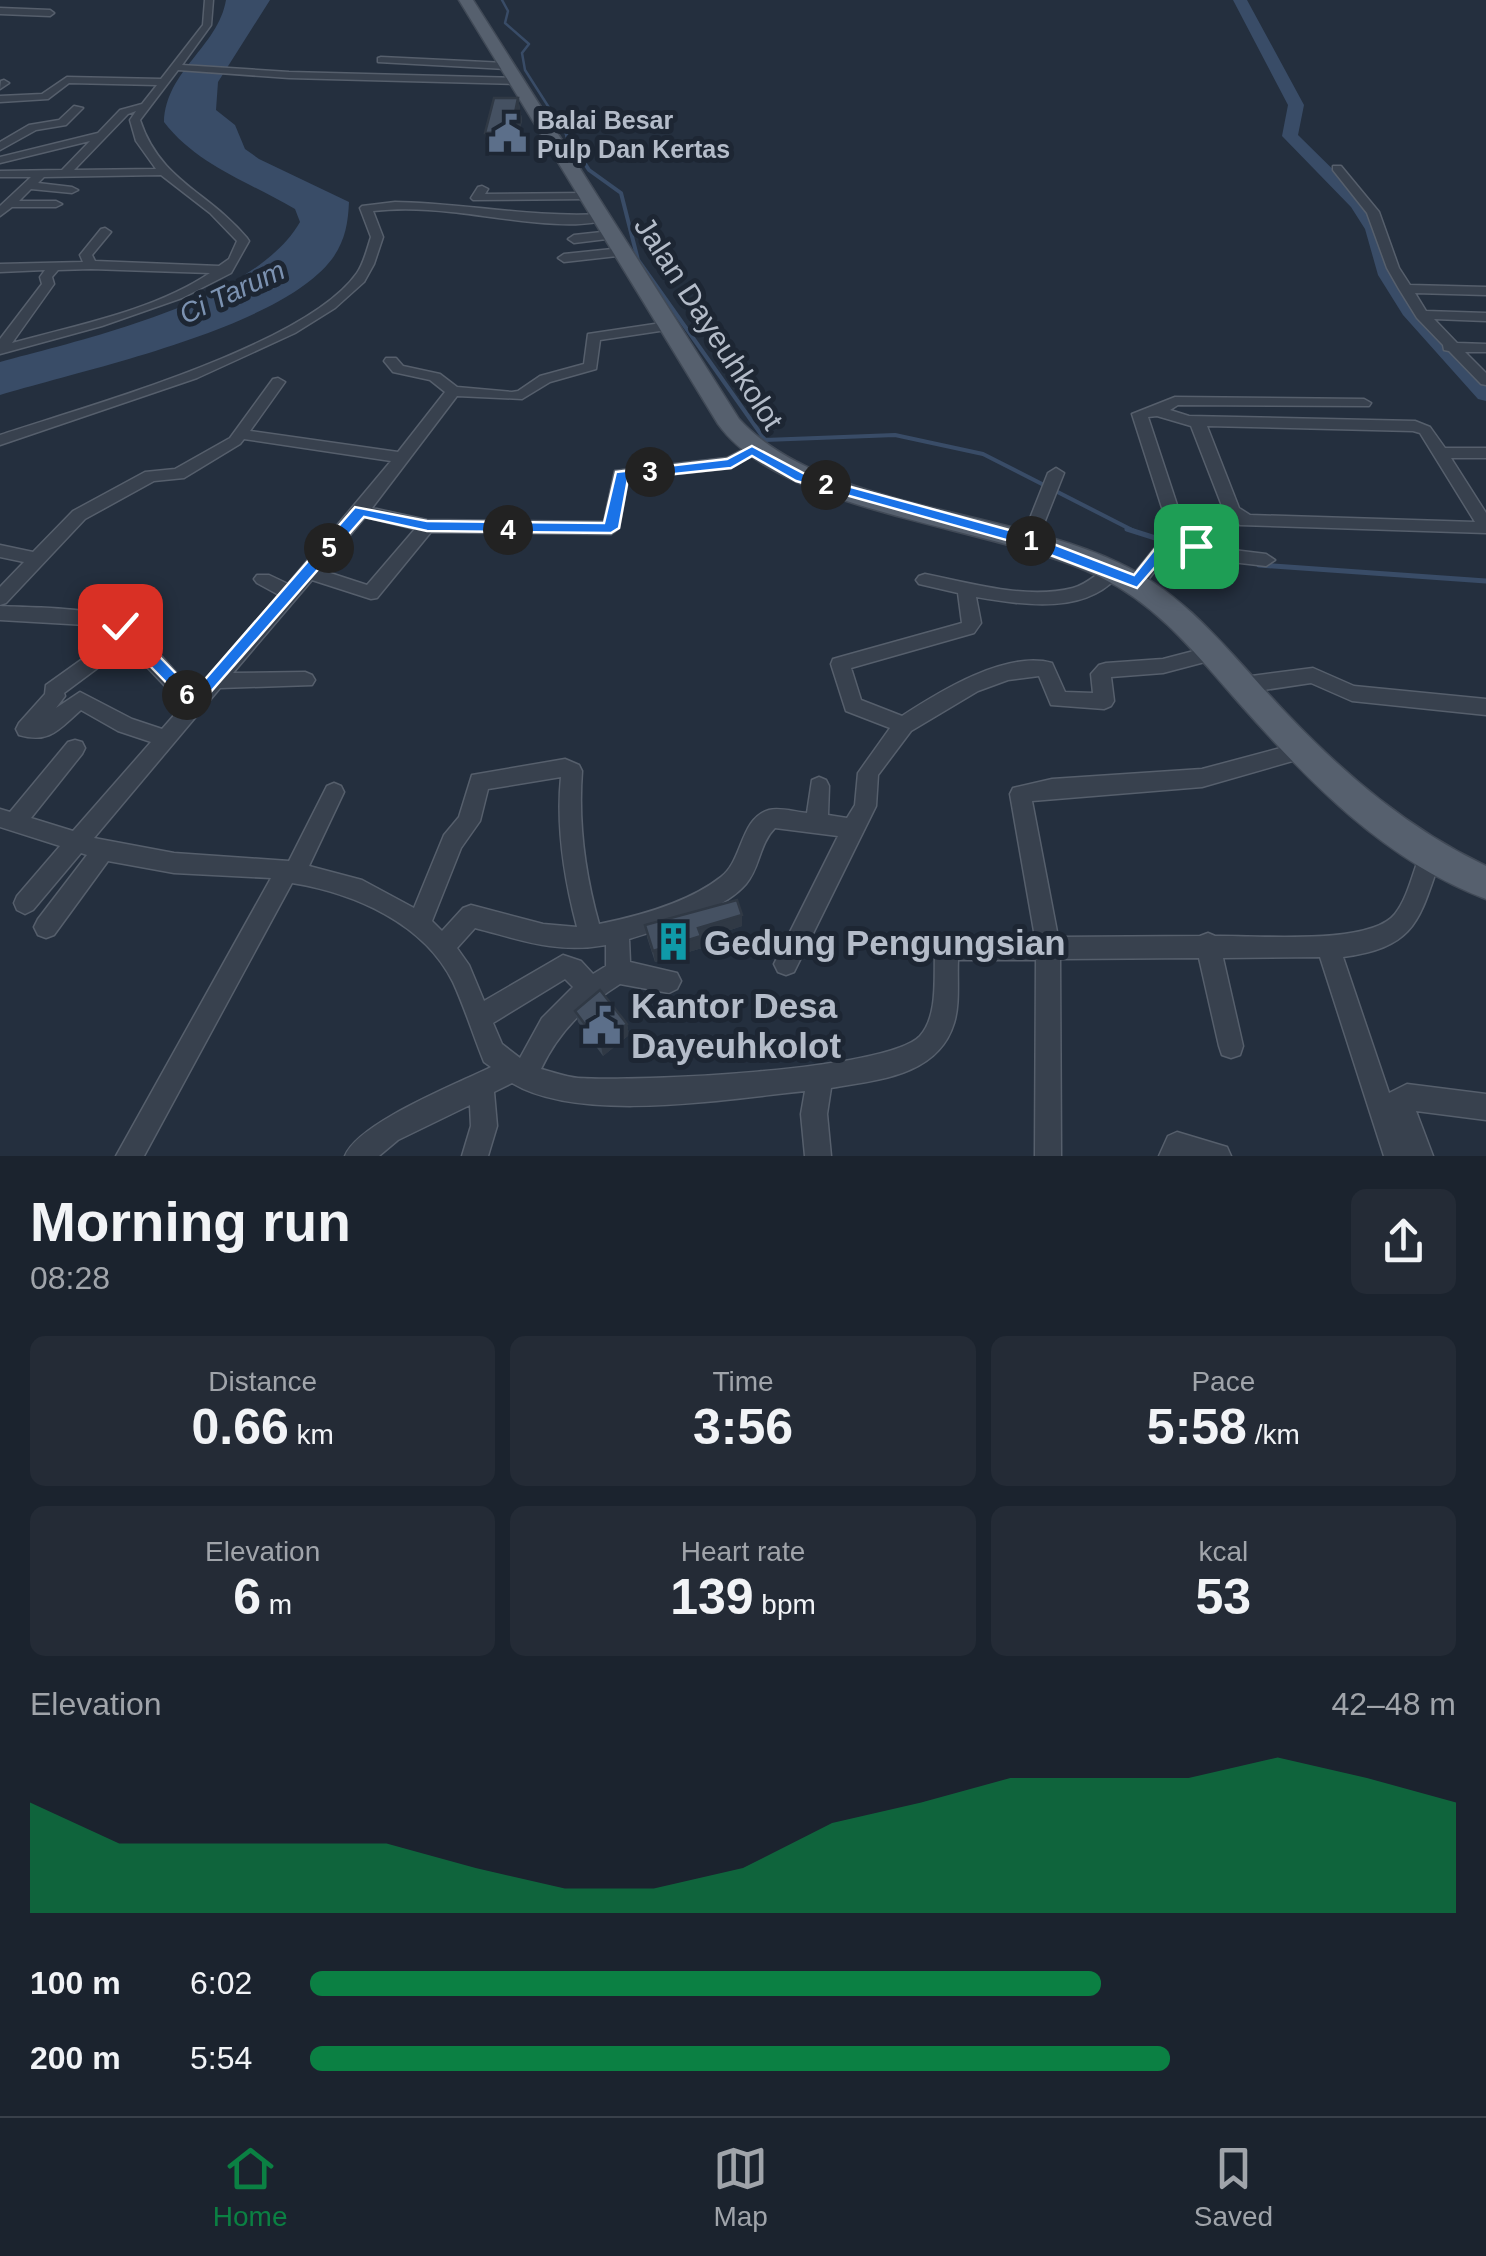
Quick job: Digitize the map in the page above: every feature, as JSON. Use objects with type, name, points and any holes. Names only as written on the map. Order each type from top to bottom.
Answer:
[{"type":"main road","name":"Jalan Dayeuhkolot","points":[[466,0],[730,424],[752,450],[802,478],[1029,540],[1137,582],[1171,607],[1361,807],[1430,857],[1486,884]]},
{"type":"street","points":[[8,0],[22,0]]},
{"type":"street","points":[[0,11],[22,0]]},
{"type":"street","points":[[0,350],[176,297],[227,270],[243,248],[234,228],[160,172],[139,140],[135,120],[161,82],[180,67],[207,25],[209,0]]},
{"type":"street","points":[[0,11],[50,12]]},
{"type":"street","points":[[381,60],[511,73]]},
{"type":"street","points":[[91,81],[105,67]]},
{"type":"street","points":[[180,67],[239,68],[276,74],[511,73]]},
{"type":"street","points":[[0,99],[41,98],[61,82],[161,82]]},
{"type":"street","points":[[1,156],[34,127],[62,123],[78,108]]},
{"type":"street","points":[[66,172],[125,111],[140,108]]},
{"type":"street","points":[[1,156],[98,136]]},
{"type":"street","points":[[1337,168],[1374,212],[1405,289],[1422,315],[1448,347],[1486,381]]},
{"type":"street","points":[[11,198],[44,172]]},
{"type":"street","points":[[0,174],[160,172]]},
{"type":"street","points":[[482,189],[477,198],[605,225]]},
{"type":"street","points":[[11,198],[72,190]]},
{"type":"street","points":[[11,198],[56,204]]},
{"type":"street","points":[[0,440],[288,332],[359,279],[376,237],[364,211],[369,207],[429,208],[605,225]]},
{"type":"street","points":[[574,239],[605,225]]},
{"type":"street","points":[[564,258],[605,225]]},
{"type":"street","points":[[91,264],[86,255],[105,232]]},
{"type":"street","points":[[0,268],[91,264],[227,270]]},
{"type":"street","points":[[0,350],[48,284],[46,277],[53,268]]},
{"type":"street","points":[[1405,289],[1486,291]]},
{"type":"street","points":[[1422,315],[1486,317]]},
{"type":"street","points":[[391,360],[398,370],[435,377],[453,391],[522,395],[545,379],[591,366],[593,337],[668,326]]},
{"type":"street","points":[[1448,347],[1486,348]]},
{"type":"street","points":[[0,598],[62,530],[93,506],[150,476],[178,474],[240,434],[278,382]]},
{"type":"street","points":[[25,903],[361,511],[453,391]]},
{"type":"street","points":[[1137,582],[1170,540],[1172,514],[1137,417],[1175,401],[1364,403]]},
{"type":"street","points":[[1158,411],[1177,420],[1414,426],[1425,430],[1484,522],[1483,528],[1246,522],[1232,511],[1196,421]]},
{"type":"street","points":[[240,434],[403,458]]},
{"type":"street","points":[[361,511],[436,526],[611,528],[621,475],[731,463],[752,450]]},
{"type":"street","points":[[1440,453],[1486,453]]},
{"type":"street","points":[[1029,540],[1053,481]]},
{"type":"street","points":[[308,572],[374,592],[457,508]]},
{"type":"street","points":[[1170,540],[1223,555],[1266,560]]},
{"type":"street","points":[[0,551],[36,558]]},
{"type":"street","points":[[925,580],[1052,598],[1100,584],[1113,570]]},
{"type":"street","points":[[263,579],[291,593]]},
{"type":"street","points":[[904,725],[853,705],[840,665],[968,628],[972,624],[966,588]]},
{"type":"street","points":[[0,613],[79,618],[120,626],[194,704]]},
{"type":"street","points":[[128,635],[53,690],[55,696],[25,728],[42,731],[80,700],[126,726],[166,739]]},
{"type":"street","points":[[786,964],[865,806],[868,773],[904,725],[946,699],[1024,669],[1045,668],[1058,700],[1104,701],[1101,674],[1106,670],[1182,663],[1213,653]]},
{"type":"street","points":[[1244,686],[1313,675],[1352,694],[1486,707]]},
{"type":"street","points":[[214,681],[304,680]]},
{"type":"street","points":[[75,748],[8,820],[103,850],[174,863],[224,863],[290,872],[354,887],[419,924],[442,947],[461,974],[493,1053],[518,1074],[546,1086],[621,1094],[820,1077],[895,1064],[928,1046],[943,1020],[949,952],[1208,944],[1328,946],[1386,940],[1406,921],[1430,857]]},
{"type":"street","points":[[1048,1156],[1048,947],[1020,794],[1052,788],[1202,778],[1303,750]]},
{"type":"street","points":[[419,924],[452,842],[470,821],[479,781],[566,768],[572,771],[569,819],[574,879],[592,937]]},
{"type":"street","points":[[817,821],[819,786]]},
{"type":"street","points":[[130,1156],[334,792]]},
{"type":"street","points":[[442,947],[470,916],[557,937],[617,932],[706,898],[738,878],[766,821],[817,821],[853,828]]},
{"type":"street","points":[[46,927],[103,850]]},
{"type":"street","points":[[617,932],[618,972]]},
{"type":"street","points":[[1208,944],[1231,1046]]},
{"type":"street","points":[[1328,946],[1397,1156]]},
{"type":"street","points":[[478,1018],[563,967],[574,969],[590,989]]},
{"type":"street","points":[[358,1156],[388,1131],[481,1084],[518,1074],[545,1028],[590,989],[618,972],[669,981]]},
{"type":"street","points":[[818,1156],[814,1114],[820,1077]]},
{"type":"street","points":[[475,1156],[484,1126],[481,1084]]},
{"type":"street","points":[[1420,1156],[1399,1100],[1406,1097],[1486,1107]]},
{"type":"street","points":[[1172,1156],[1177,1145],[1185,1144],[1218,1156]]},
{"type":"water","name":"Ci Tarum","points":[[226,0],[270,0],[218,82],[216,110],[235,125],[245,149],[259,159],[349,202],[345,232],[332,259],[306,284],[226,326],[0,395],[0,362],[120,328],[208,295],[278,250],[300,222],[295,209],[208,161],[164,122],[173,88],[213,32]]},
{"type":"building","points":[[494,98],[518,98],[511,132],[485,133]]},
{"type":"building","points":[[737,900],[742,915],[698,928],[701,936],[653,951],[645,925]]},
{"type":"building","name":"Kantor Desa Dayeuhkolot","points":[[600,990],[627,1024],[601,1046],[575,1011]]},
{"type":"waterway","points":[[502,0],[508,11],[505,23],[529,44],[522,53],[525,70],[569,139]]},
{"type":"waterway","points":[[1240,0],[1296,105],[1290,136],[1358,204],[1374,229],[1388,275],[1413,315],[1486,394]]},
{"type":"waterway","points":[[567,136],[589,170],[621,193],[638,260],[765,440],[895,435],[983,454],[1134,531]]},
{"type":"waterway","points":[[1127,529],[1209,555]]},
{"type":"waterway","points":[[1259,565],[1486,581]]},
{"type":"place","name":"Balai Besar Pulp Dan Kertas","points":[[507,134]]},
{"type":"place","name":"Gedung Pengungsian","points":[[674,942]]},
{"type":"place","name":"Kantor Desa Dayeuhkolot","points":[[601,1025]]},
{"type":"route","points":[[120,626],[194,704],[361,511],[427,526],[503,530],[611,528],[621,475],[731,463],[752,450],[759,458],[802,478],[1029,540],[1137,582],[1174,535],[1196,546]]}]
